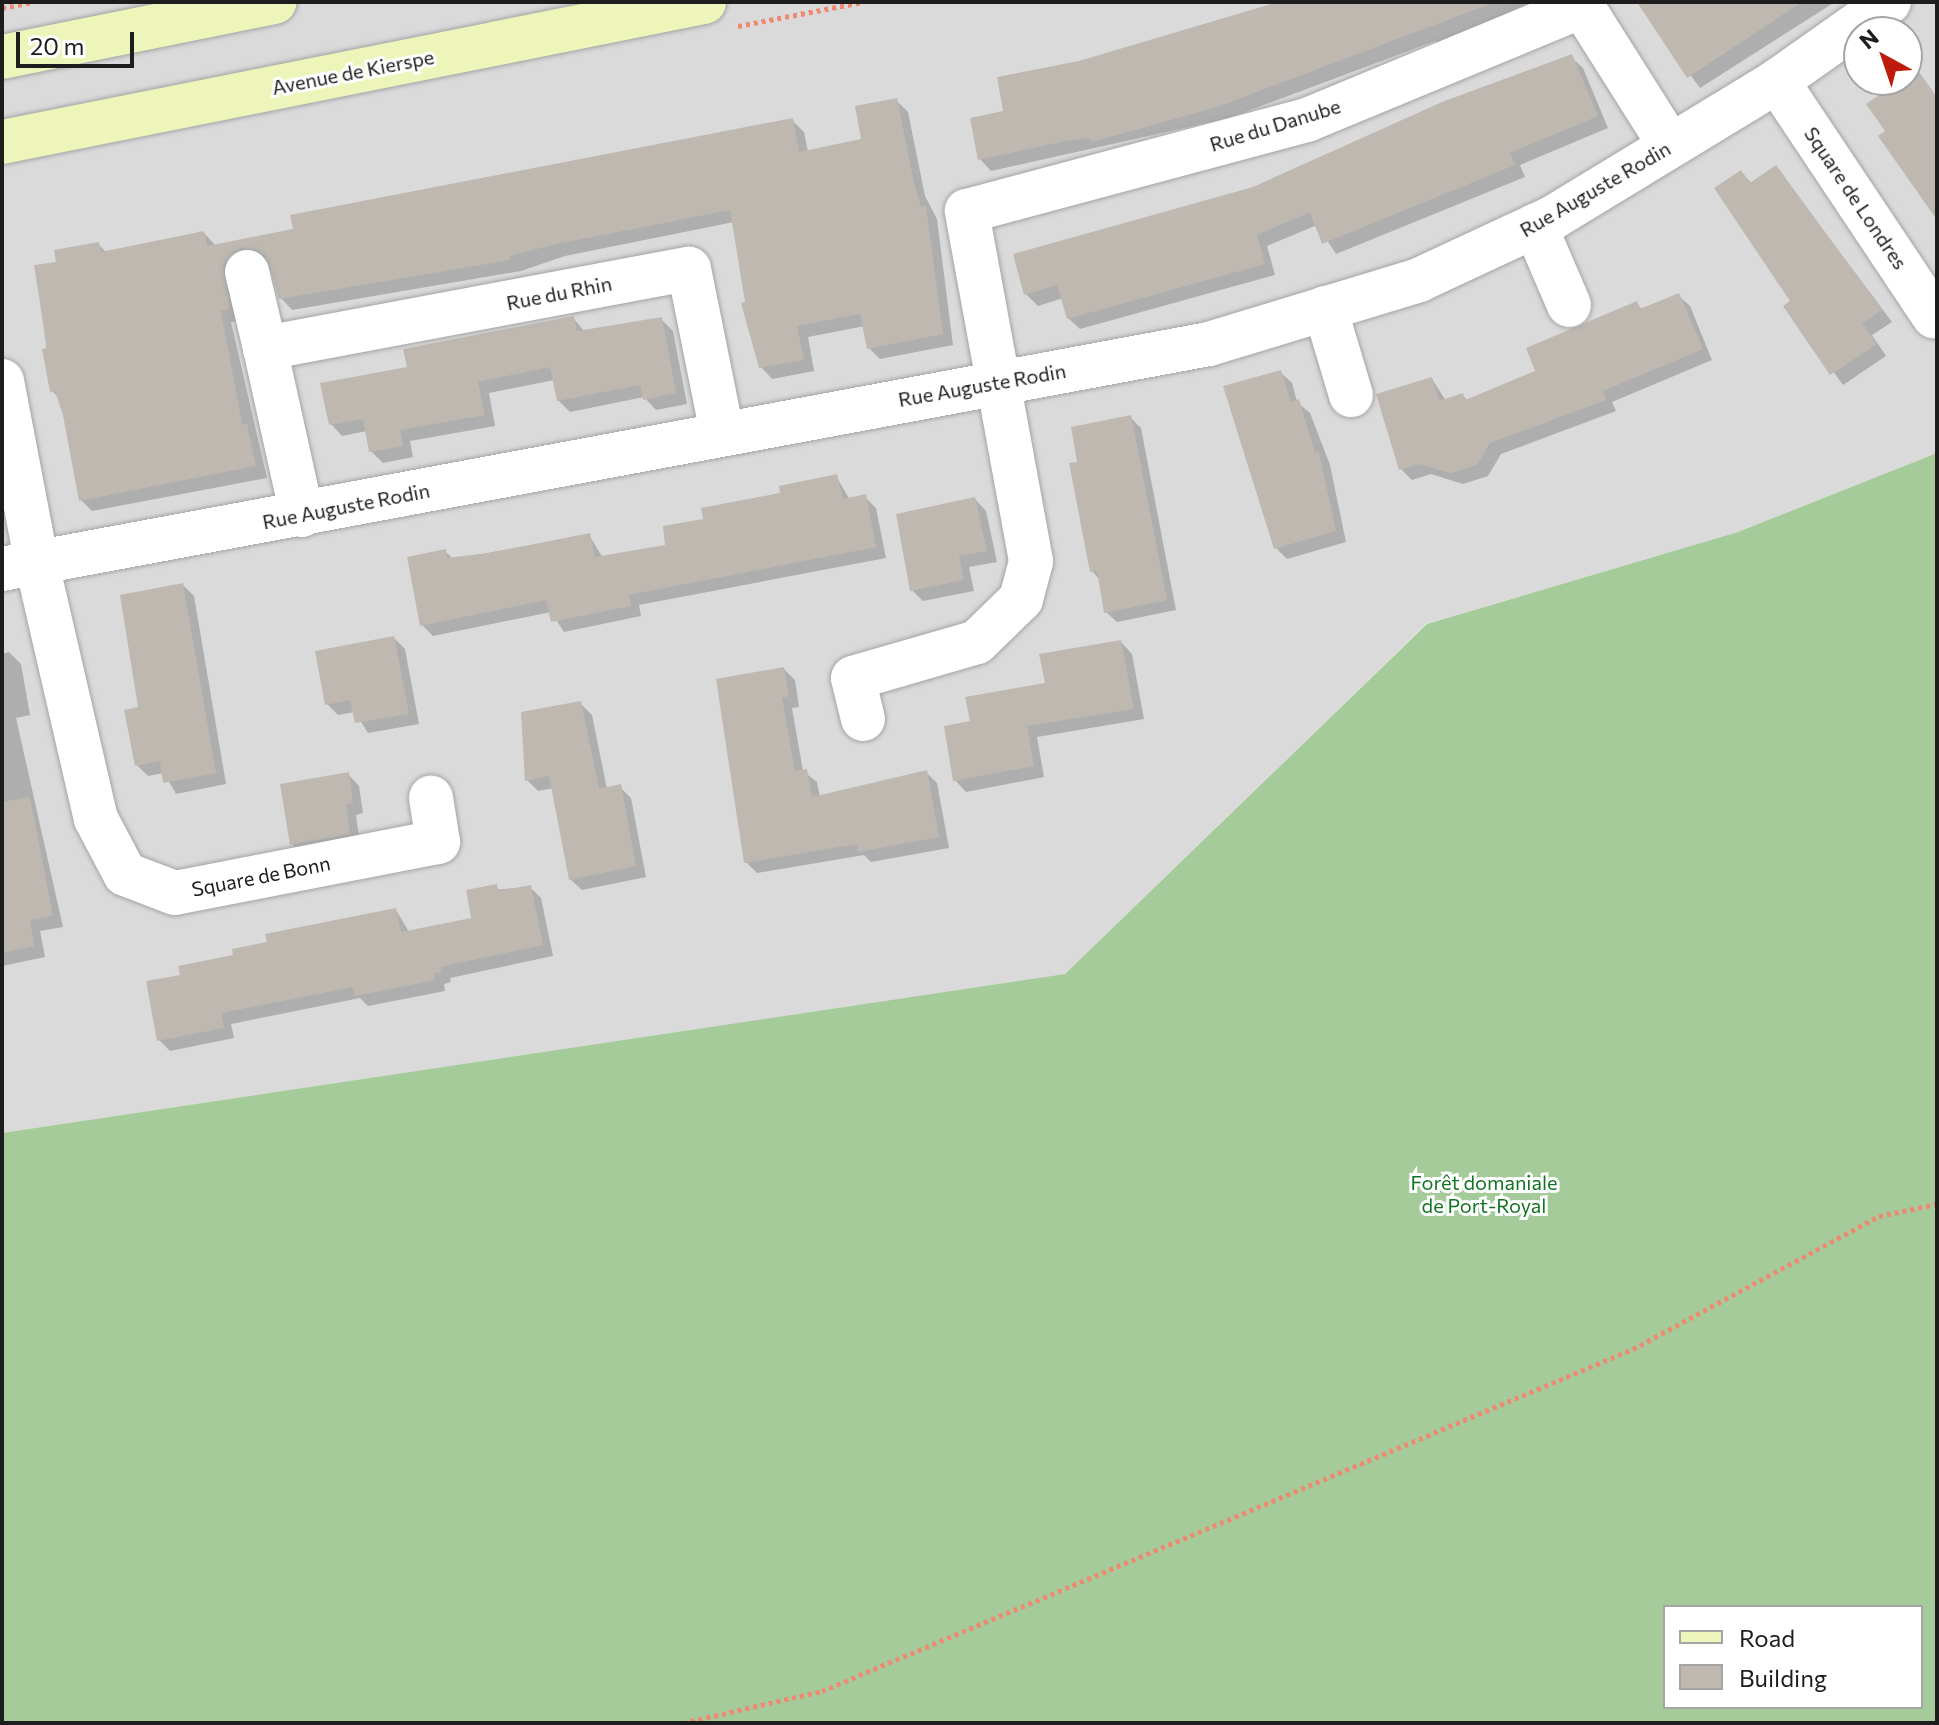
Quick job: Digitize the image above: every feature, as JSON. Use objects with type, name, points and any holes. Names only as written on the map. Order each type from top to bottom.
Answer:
[{"type":"main road","points":[[2,57],[275,2]]},
{"type":"main road","name":"Avenue de Kierspe","points":[[2,142],[704,2]]},
{"type":"street","name":"Rue Auguste Rodin","points":[[19,567],[722,432],[1209,344],[1419,280],[1535,226],[1777,81],[1889,2]]},
{"type":"street","name":"Rue du Danube","points":[[1002,381],[967,211],[1307,120],[1582,6],[1670,145]]},
{"type":"street","name":"Square de Londres","points":[[1777,81],[1934,316]]},
{"type":"street","points":[[1535,226],[1569,305]]},
{"type":"street","name":"Rue du Rhin","points":[[265,348],[689,269],[722,432]]},
{"type":"street","points":[[247,272],[302,515]]},
{"type":"street","points":[[1325,308],[1351,395]]},
{"type":"street","points":[[2,381],[19,567]]},
{"type":"street","points":[[863,719],[853,678],[977,642],[1021,599],[1031,561],[1002,381]]},
{"type":"street","name":"Square de Bonn","points":[[19,567],[96,819],[125,874],[175,893],[438,842],[431,798]]},
{"type":"path","points":[[2,8],[33,2]]},
{"type":"path","points":[[683,1723],[822,1691],[1633,1349],[1879,1216],[1937,1204]]},
{"type":"shaded area","points":[[2,2],[1937,2],[1937,453],[1738,532],[1426,624],[1065,974],[2,1133]]},
{"type":"green space","name":"Forêt domaniale de Port-Royal","points":[[1937,453],[1937,1723],[2,1723],[2,1133],[1065,974],[1427,624],[1738,532]]},
{"type":"building","points":[[1278,2],[1490,4],[1217,107],[1092,142],[1090,138],[1066,141],[978,160],[970,118],[1003,111],[997,77],[1079,61]]},
{"type":"building","points":[[1637,2],[1802,2],[1687,78]]},
{"type":"building","points":[[1572,54],[1598,116],[1510,153],[1515,165],[1322,244],[1310,212],[1257,235],[1265,264],[1067,319],[1057,285],[1024,295],[1013,254],[1253,187],[1442,102]]},
{"type":"building","points":[[1923,77],[1937,97],[1937,220],[1878,136],[1885,131],[1866,104],[1878,96],[1923,96]]},
{"type":"building","points":[[897,98],[914,183],[921,207],[926,206],[943,334],[867,349],[860,314],[797,326],[804,360],[759,368],[741,303],[745,302],[730,210],[552,245],[510,256],[510,260],[279,299],[266,255],[242,248],[223,264],[230,309],[221,311],[242,424],[247,424],[256,466],[79,501],[63,415],[55,391],[50,392],[42,349],[47,348],[34,265],[56,262],[54,250],[99,242],[101,252],[204,231],[207,246],[293,229],[290,215],[793,118],[799,152],[861,139],[855,106]]},
{"type":"building","points":[[1776,165],[1882,310],[1862,323],[1877,344],[1830,375],[1783,306],[1790,301],[1714,188],[1741,170],[1750,183]]},
{"type":"building","points":[[1679,293],[1703,349],[1603,391],[1606,400],[1490,443],[1477,465],[1450,473],[1419,464],[1399,470],[1376,394],[1432,377],[1439,401],[1463,393],[1465,400],[1535,371],[1526,348],[1637,301],[1640,309]]},
{"type":"building","points":[[574,316],[577,331],[662,317],[676,393],[643,400],[640,385],[557,401],[550,367],[478,382],[485,415],[400,430],[403,446],[369,452],[363,419],[329,425],[320,383],[407,367],[403,349]]},
{"type":"building","points":[[1281,370],[1291,402],[1299,399],[1315,453],[1319,452],[1336,531],[1274,549],[1223,386]]},
{"type":"building","points":[[1131,415],[1167,600],[1104,613],[1097,571],[1090,572],[1069,463],[1077,462],[1071,427]]},
{"type":"building","points":[[837,474],[843,499],[866,494],[876,547],[629,595],[631,606],[551,622],[546,600],[420,626],[407,557],[446,549],[447,558],[489,553],[590,533],[595,557],[665,545],[663,526],[703,519],[701,508],[780,493],[779,486]]},
{"type":"building","points":[[975,497],[987,551],[959,556],[964,580],[910,591],[896,514]]},
{"type":"building","points":[[183,583],[216,773],[163,783],[160,761],[135,766],[124,710],[138,707],[120,595]]},
{"type":"building","points":[[394,636],[409,714],[355,723],[350,700],[325,705],[315,651]]},
{"type":"building","points":[[1121,640],[1134,709],[1027,726],[1034,766],[953,781],[944,726],[970,721],[965,697],[1045,683],[1039,654]]},
{"type":"building","points":[[784,667],[789,696],[782,698],[795,771],[807,769],[812,797],[927,770],[939,837],[858,852],[857,844],[744,863],[716,679]]},
{"type":"building","points":[[581,701],[599,789],[621,784],[636,866],[569,880],[549,776],[525,781],[521,712]]},
{"type":"building","points":[[349,772],[353,803],[346,804],[350,834],[290,845],[280,784]]},
{"type":"building","points":[[30,797],[53,916],[30,920],[34,946],[2,953],[2,802]]},
{"type":"building","points":[[497,884],[498,891],[531,885],[543,945],[440,967],[442,972],[434,973],[435,980],[355,996],[353,987],[221,1013],[224,1028],[157,1041],[146,981],[180,975],[178,966],[233,955],[232,949],[267,942],[265,934],[396,908],[401,932],[471,918],[466,890]]}]
